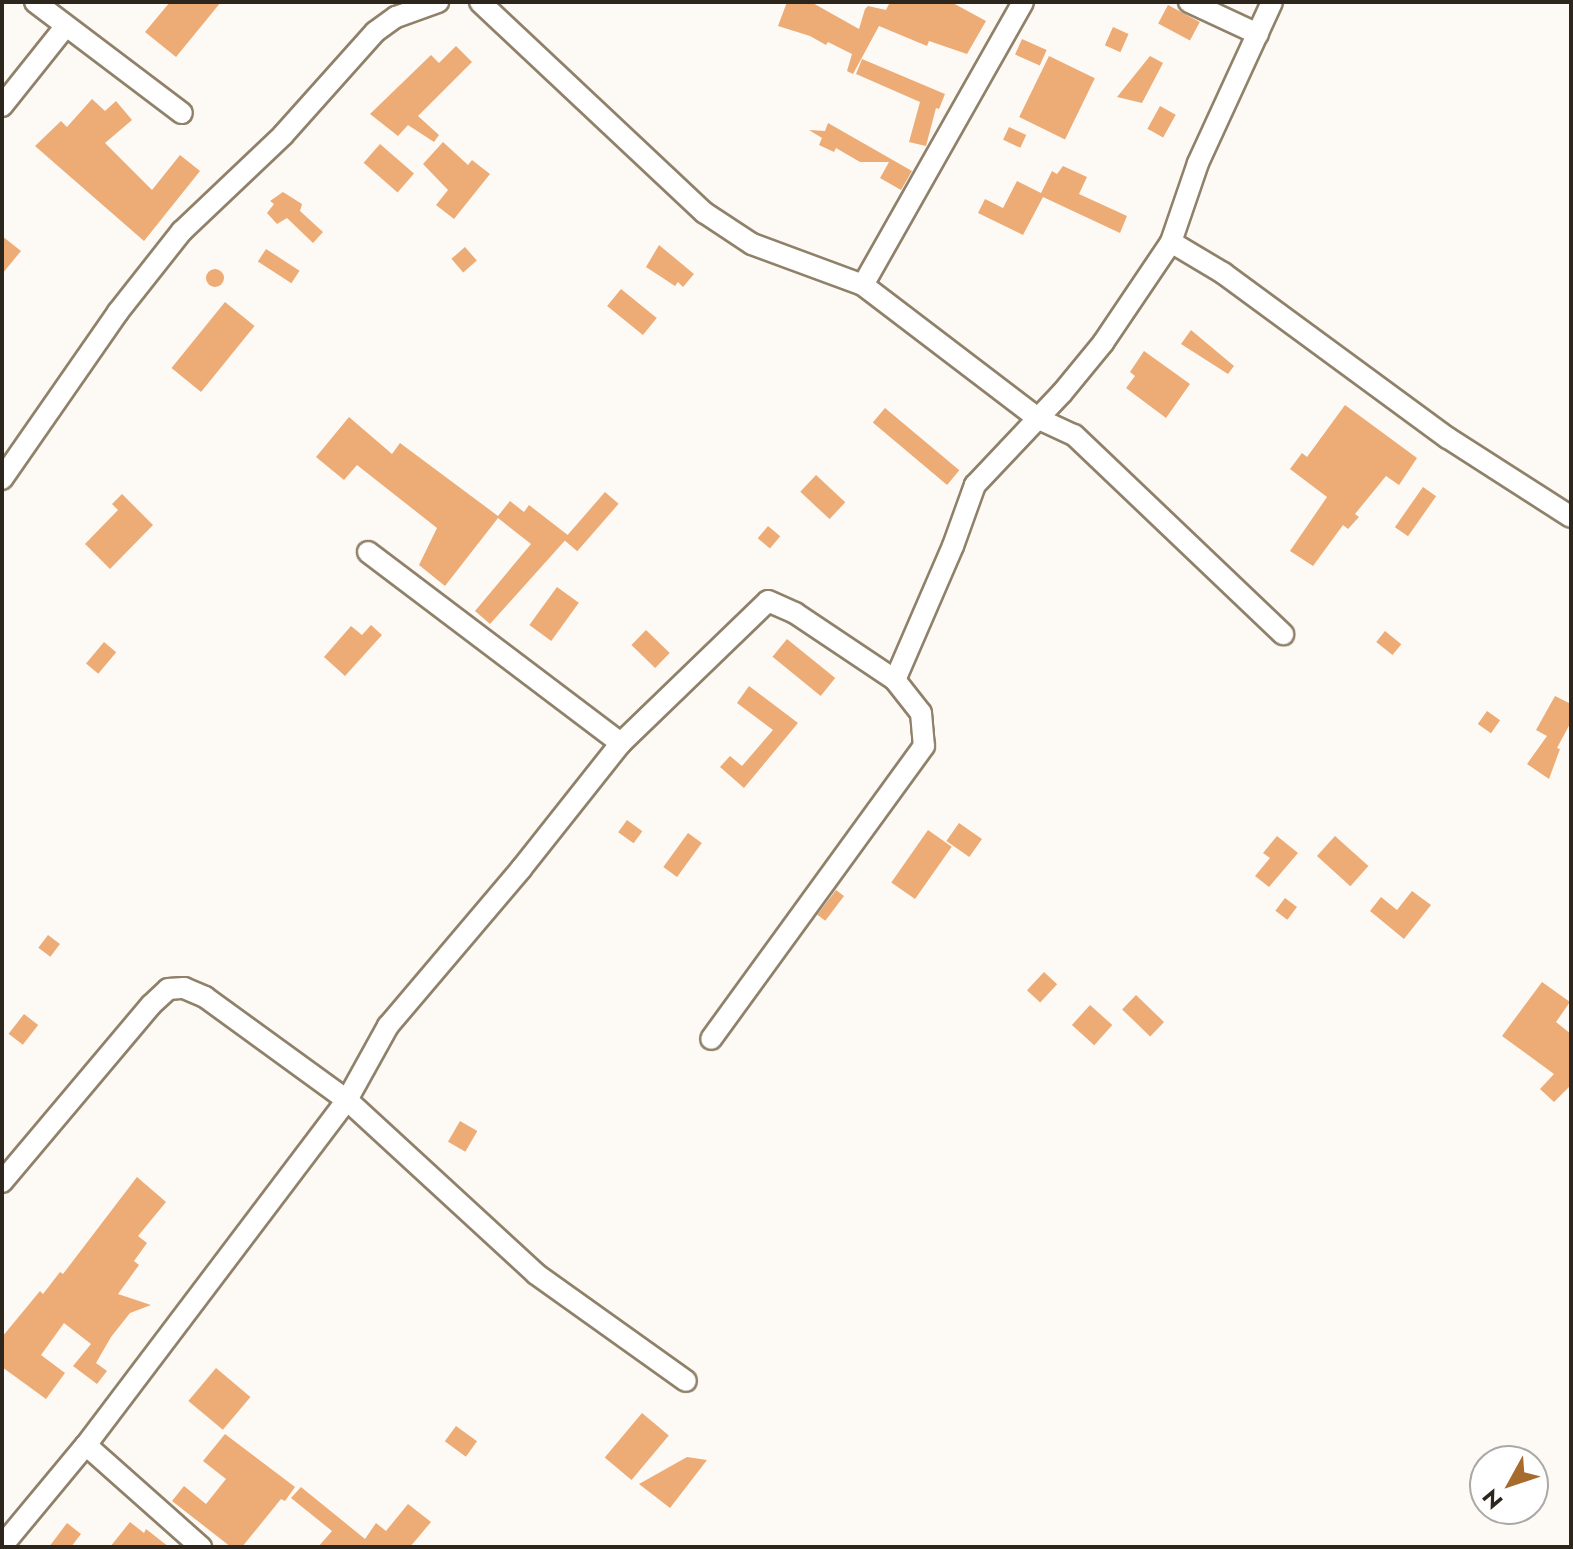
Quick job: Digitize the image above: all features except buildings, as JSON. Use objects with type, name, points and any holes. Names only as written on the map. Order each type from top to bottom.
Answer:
[{"type":"street","points":[[35,2],[182,113]]},
{"type":"street","points":[[2,479],[118,312],[182,231],[283,135],[375,32],[396,17],[438,2]]},
{"type":"street","points":[[480,2],[705,213],[752,244],[863,285],[1039,419],[1074,435],[1283,634]]},
{"type":"street","points":[[863,285],[1023,2]]},
{"type":"street","points":[[1189,2],[1258,34]]},
{"type":"street","points":[[895,680],[953,546],[975,485],[1039,419],[1103,343],[1171,242],[1198,163],[1272,2]]},
{"type":"street","points":[[2,106],[65,27]]},
{"type":"street","points":[[1171,242],[1223,273],[1448,438],[1571,517]]},
{"type":"street","points":[[368,552],[621,743]]},
{"type":"street","points":[[2,1546],[86,1445],[347,1100],[388,1026],[521,869],[621,743],[768,601],[795,613],[895,680],[921,713],[924,746],[711,1039]]},
{"type":"street","points":[[2,1182],[168,989],[184,988],[205,997],[347,1100],[536,1274],[686,1381]]},
{"type":"street","points":[[86,1445],[201,1547]]}]
